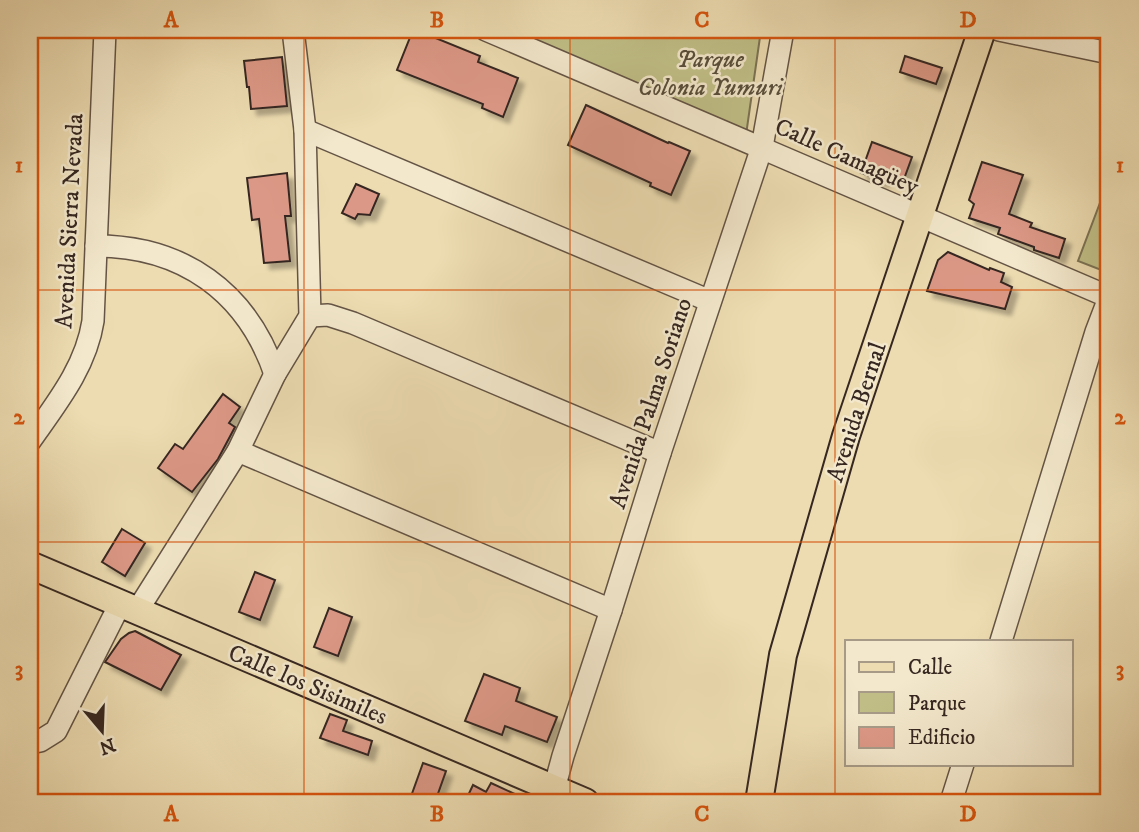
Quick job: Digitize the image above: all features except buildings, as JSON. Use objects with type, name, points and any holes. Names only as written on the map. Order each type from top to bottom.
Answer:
[{"type":"main road","name":"Avenida Bernal","points":[[759,802],[783,655],[846,436],[982,30]]},
{"type":"main road","name":"Calle los Sisimiles","points":[[30,565],[585,802]]},
{"type":"street","points":[[89,30],[105,30]]},
{"type":"street","name":"Avenida Sierra Nevada","points":[[30,441],[66,389],[82,360],[93,321],[105,30]]},
{"type":"street","points":[[30,743],[40,741],[56,731],[129,608],[238,450],[275,374],[310,316],[305,130],[293,30]]},
{"type":"street","name":"Calle Camagüey","points":[[486,30],[1109,297]]},
{"type":"street","name":"Avenida Palma Soriano","points":[[554,789],[660,453],[762,147],[783,30]]},
{"type":"street","points":[[999,30],[1109,54]]},
{"type":"street","points":[[305,130],[710,301]]},
{"type":"street","points":[[96,246],[129,248],[161,255],[205,277],[230,298],[251,323],[267,352],[275,374]]},
{"type":"street","points":[[1001,640],[1109,297]]},
{"type":"street","points":[[310,316],[328,315],[353,323],[660,453]]},
{"type":"street","points":[[238,450],[611,610]]},
{"type":"street","points":[[951,802],[962,766]]},
{"type":"green space","name":"Parque Colonia Yumuri","points":[[499,30],[761,30],[746,135]]},
{"type":"green space","points":[[1109,179],[1109,273],[1078,261]]}]
